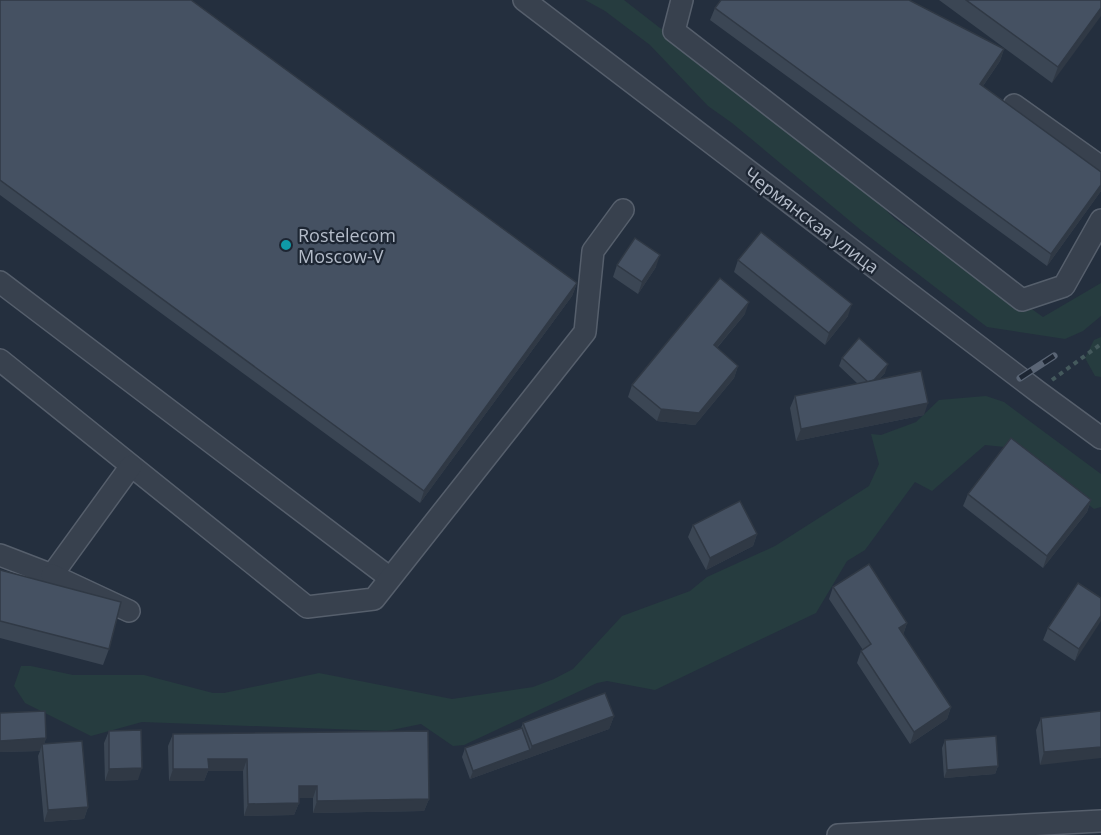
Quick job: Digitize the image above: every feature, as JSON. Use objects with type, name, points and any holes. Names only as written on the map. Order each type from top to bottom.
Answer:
[{"type":"street","name":"Чермянская улица","points":[[524,0],[1101,438]]},
{"type":"street","points":[[682,0],[674,31],[1022,300],[1064,286],[1101,220]]},
{"type":"street","points":[[1014,105],[1101,168]]},
{"type":"street","points":[[0,360],[307,607],[374,599],[585,332],[593,251],[623,210]]},
{"type":"street","points":[[0,282],[390,578]]},
{"type":"street","points":[[52,575],[131,466]]},
{"type":"street","points":[[0,555],[52,575],[129,611]]},
{"type":"street","points":[[838,835],[1101,821]]},
{"type":"path","points":[[1037,391],[1101,344]]},
{"type":"green space","points":[[585,0],[624,0],[660,28],[680,38],[851,176],[895,219],[971,274],[1022,302],[1043,317],[1101,283],[1101,316],[1083,331],[1065,339],[987,327],[862,231],[732,123],[708,106],[650,45],[605,11]]},
{"type":"green space","points":[[1101,337],[1101,377],[1095,376],[1085,358],[1094,340]]},
{"type":"green space","points":[[986,396],[1004,402],[1101,474],[1101,507],[1094,509],[1015,448],[985,445],[932,491],[915,482],[865,550],[847,561],[816,613],[655,690],[607,681],[597,683],[464,745],[453,746],[421,724],[387,731],[142,722],[91,736],[25,703],[14,686],[21,666],[31,666],[73,675],[144,675],[213,693],[224,693],[319,673],[452,699],[533,687],[573,669],[622,616],[690,591],[707,577],[775,546],[869,486],[879,464],[871,434],[881,435],[916,422],[939,400]]},
{"type":"building","name":"Rostelecom Moscow-V","points":[[0,0],[191,0],[577,283],[424,491],[0,180]]},
{"type":"building","points":[[721,0],[909,0],[1004,49],[980,84],[1101,172],[1101,185],[1051,254],[715,8]]},
{"type":"building","points":[[966,0],[1101,0],[1101,8],[1058,67]]},
{"type":"building","points":[[761,232],[852,304],[829,333],[738,260]]},
{"type":"building","points":[[635,238],[660,255],[642,282],[617,265]]},
{"type":"building","points":[[720,278],[749,302],[714,345],[738,366],[699,413],[661,409],[632,385]]},
{"type":"building","points":[[859,338],[888,364],[874,380],[868,382],[842,358]]},
{"type":"building","points":[[921,371],[928,403],[801,429],[795,396]]},
{"type":"building","points":[[1011,438],[1091,500],[1047,556],[968,494]]},
{"type":"building","points":[[740,501],[757,534],[710,558],[693,525]]},
{"type":"building","points":[[869,564],[907,623],[899,628],[951,707],[914,732],[861,651],[871,644],[833,587]]},
{"type":"building","points":[[0,570],[121,602],[109,649],[0,621]]},
{"type":"building","points":[[1078,583],[1101,598],[1101,616],[1079,649],[1048,628]]},
{"type":"building","points":[[605,693],[614,716],[532,746],[523,723]]},
{"type":"building","points":[[45,711],[46,738],[0,741],[0,713]]},
{"type":"building","points":[[1101,711],[1101,747],[1044,752],[1041,718]]},
{"type":"building","points":[[522,728],[530,750],[473,771],[465,748]]},
{"type":"building","points":[[141,730],[142,768],[109,769],[109,731]]},
{"type":"building","points":[[428,731],[429,799],[317,801],[317,786],[299,786],[299,803],[248,804],[247,759],[208,759],[209,769],[173,769],[173,734]]},
{"type":"building","points":[[996,736],[998,766],[947,770],[945,740]]},
{"type":"building","points":[[82,741],[88,807],[48,810],[42,744]]},
{"type":"railway","points":[[1020,378],[1054,356]]},
{"type":"place","name":"Rostelecom Moscow-V","points":[[286,245]]}]
